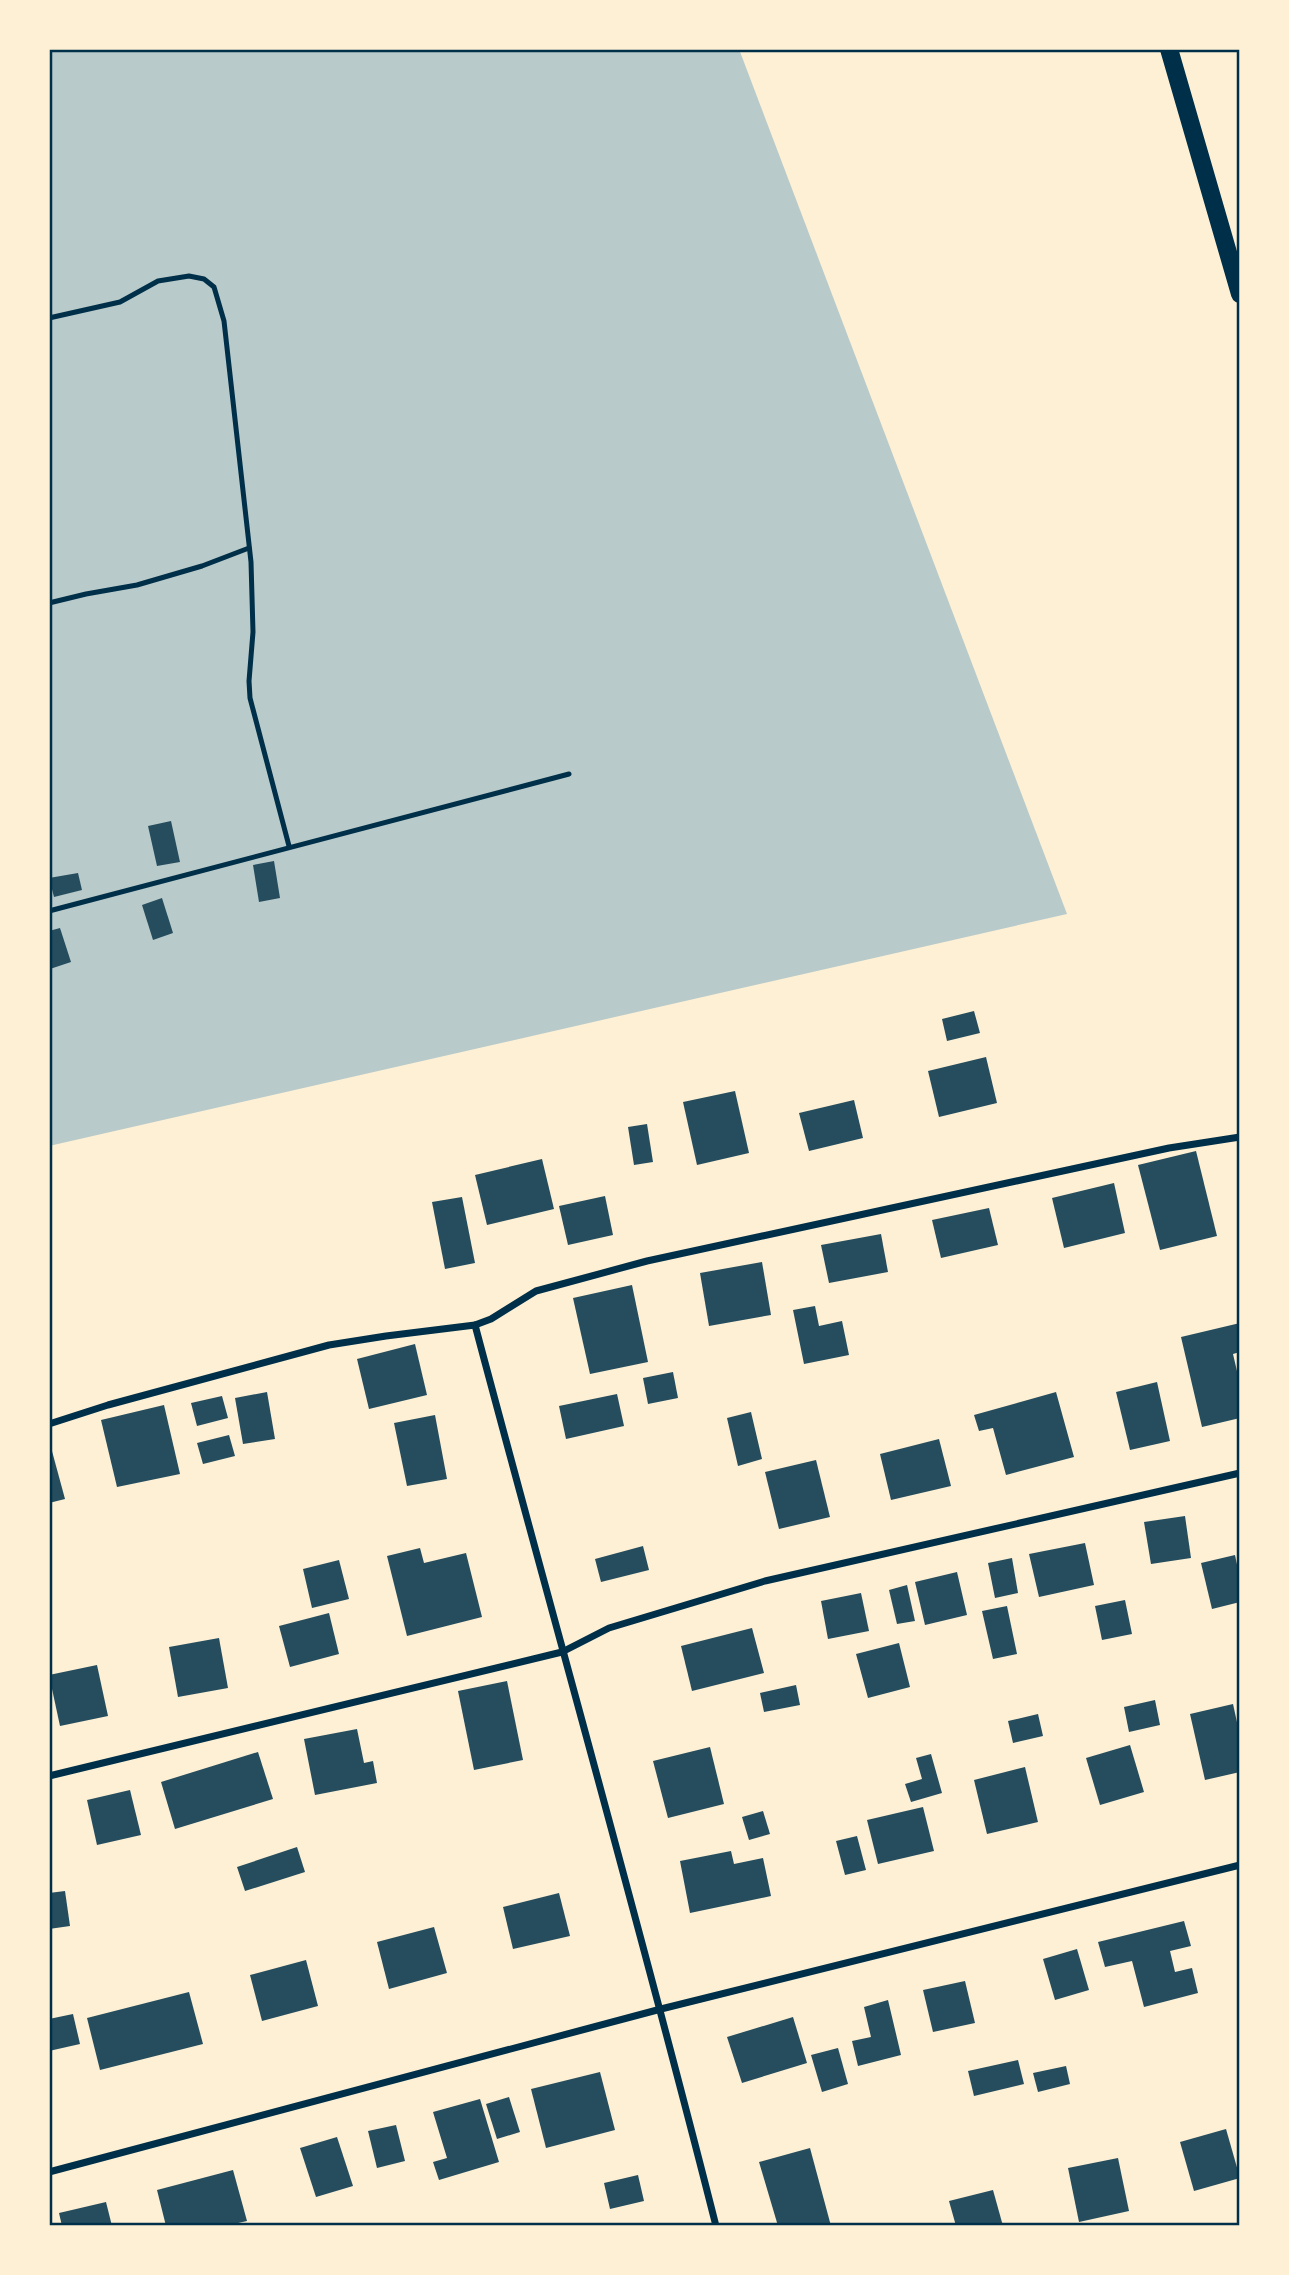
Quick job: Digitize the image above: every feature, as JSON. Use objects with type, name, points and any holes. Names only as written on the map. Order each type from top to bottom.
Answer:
[{"type":"main road","points":[[1169,49],[1240,294]]},
{"type":"street","points":[[49,1424],[108,1405],[329,1345],[475,1325],[491,1319],[536,1292],[647,1261],[1155,1151],[1240,1136]]},
{"type":"street","points":[[475,1325],[661,2009],[716,2226]]},
{"type":"street","points":[[49,1776],[562,1652],[609,1628],[765,1581],[1240,1473]]},
{"type":"street","points":[[49,2172],[661,2009],[1240,1865]]},
{"type":"lane","points":[[49,318],[120,302],[158,281],[172,278],[189,276],[204,279],[214,288],[224,321],[249,548],[253,632],[250,698],[289,846]]},
{"type":"lane","points":[[49,603],[138,585],[202,566],[249,548]]},
{"type":"lane","points":[[49,911],[569,774]]},
{"type":"shaded area","points":[[49,49],[739,49],[1067,914],[49,1146]]},
{"type":"building","points":[[171,821],[180,862],[157,866],[148,826]]},
{"type":"building","points":[[274,861],[280,898],[259,902],[253,865]]},
{"type":"building","points":[[78,873],[82,890],[54,897],[49,878]]},
{"type":"building","points":[[162,898],[173,933],[153,940],[142,905]]},
{"type":"building","points":[[60,928],[71,962],[50,969],[49,931]]},
{"type":"building","points":[[974,1011],[980,1033],[947,1041],[942,1019]]},
{"type":"building","points":[[986,1057],[997,1103],[939,1117],[928,1071]]},
{"type":"building","points":[[735,1091],[749,1153],[697,1165],[683,1102]]},
{"type":"building","points":[[854,1100],[863,1138],[809,1151],[799,1113]]},
{"type":"building","points":[[647,1124],[653,1162],[634,1165],[628,1127]]},
{"type":"building","points":[[1196,1151],[1217,1236],[1160,1250],[1138,1165]]},
{"type":"building","points":[[542,1159],[554,1209],[487,1225],[475,1175]]},
{"type":"building","points":[[1114,1183],[1125,1233],[1064,1248],[1052,1198]]},
{"type":"building","points":[[605,1196],[613,1235],[568,1245],[559,1206]]},
{"type":"building","points":[[462,1197],[475,1263],[445,1269],[432,1202]]},
{"type":"building","points":[[989,1208],[998,1245],[941,1258],[932,1220]]},
{"type":"building","points":[[881,1234],[888,1272],[829,1283],[821,1245]]},
{"type":"building","points":[[762,1262],[771,1315],[709,1326],[700,1273]]},
{"type":"building","points":[[632,1285],[648,1362],[590,1374],[573,1298]]},
{"type":"building","points":[[815,1306],[819,1326],[842,1321],[849,1355],[804,1364],[793,1310]]},
{"type":"building","points":[[1240,1323],[1240,1352],[1233,1354],[1240,1384],[1240,1418],[1202,1427],[1181,1337]]},
{"type":"building","points":[[415,1344],[427,1395],[369,1409],[357,1359]]},
{"type":"building","points":[[673,1372],[678,1398],[648,1404],[643,1378]]},
{"type":"building","points":[[1157,1382],[1170,1441],[1130,1450],[1116,1392]]},
{"type":"building","points":[[267,1392],[275,1439],[243,1444],[235,1398]]},
{"type":"building","points":[[1056,1392],[1074,1457],[1006,1475],[993,1428],[979,1431],[974,1415]]},
{"type":"building","points":[[617,1394],[624,1426],[566,1439],[559,1406]]},
{"type":"building","points":[[222,1396],[228,1418],[197,1426],[191,1403]]},
{"type":"building","points":[[164,1405],[180,1474],[117,1487],[101,1420]]},
{"type":"building","points":[[751,1412],[762,1459],[738,1466],[727,1418]]},
{"type":"building","points":[[435,1415],[447,1479],[407,1486],[394,1423]]},
{"type":"building","points":[[229,1435],[235,1456],[203,1464],[197,1443]]},
{"type":"building","points":[[939,1439],[951,1486],[891,1500],[880,1454]]},
{"type":"building","points":[[49,1440],[65,1499],[49,1503]]},
{"type":"building","points":[[816,1460],[830,1517],[779,1529],[765,1472]]},
{"type":"building","points":[[1185,1516],[1191,1558],[1151,1564],[1144,1522]]},
{"type":"building","points":[[1085,1543],[1094,1585],[1039,1597],[1029,1554]]},
{"type":"building","points":[[643,1546],[649,1570],[601,1582],[595,1559]]},
{"type":"building","points":[[420,1548],[424,1563],[466,1553],[482,1617],[407,1636],[387,1556]]},
{"type":"building","points":[[1235,1555],[1240,1579],[1240,1602],[1212,1609],[1201,1563]]},
{"type":"building","points":[[1012,1558],[1018,1593],[995,1598],[988,1563]]},
{"type":"building","points":[[339,1560],[349,1599],[312,1608],[303,1569]]},
{"type":"building","points":[[957,1572],[967,1615],[925,1625],[915,1582]]},
{"type":"building","points":[[907,1585],[915,1621],[897,1624],[889,1590]]},
{"type":"building","points":[[861,1593],[869,1631],[828,1639],[821,1601]]},
{"type":"building","points":[[1125,1600],[1132,1634],[1102,1640],[1095,1606]]},
{"type":"building","points":[[1007,1606],[1017,1654],[993,1659],[982,1611]]},
{"type":"building","points":[[329,1613],[339,1654],[290,1667],[279,1626]]},
{"type":"building","points":[[752,1628],[764,1673],[692,1691],[681,1646]]},
{"type":"building","points":[[219,1638],[228,1688],[178,1697],[169,1647]]},
{"type":"building","points":[[899,1643],[910,1687],[868,1698],[856,1654]]},
{"type":"building","points":[[97,1665],[108,1716],[60,1726],[49,1675]]},
{"type":"building","points":[[507,1681],[523,1760],[474,1770],[458,1691]]},
{"type":"building","points":[[796,1685],[800,1705],[764,1712],[760,1693]]},
{"type":"building","points":[[1155,1700],[1160,1725],[1129,1732],[1124,1707]]},
{"type":"building","points":[[1233,1704],[1240,1736],[1240,1772],[1205,1780],[1190,1714]]},
{"type":"building","points":[[1038,1714],[1043,1736],[1013,1743],[1008,1721]]},
{"type":"building","points":[[357,1729],[364,1763],[373,1761],[377,1783],[315,1795],[304,1739]]},
{"type":"building","points":[[1130,1745],[1144,1792],[1100,1805],[1086,1758]]},
{"type":"building","points":[[710,1747],[724,1804],[668,1818],[653,1761]]},
{"type":"building","points":[[258,1752],[273,1799],[175,1829],[161,1782]]},
{"type":"building","points":[[931,1754],[942,1793],[911,1802],[905,1784],[922,1779],[916,1758]]},
{"type":"building","points":[[1025,1767],[1038,1822],[987,1834],[974,1780]]},
{"type":"building","points":[[130,1790],[141,1835],[97,1845],[87,1800]]},
{"type":"building","points":[[923,1807],[934,1851],[878,1864],[867,1820]]},
{"type":"building","points":[[763,1811],[770,1834],[749,1840],[742,1817]]},
{"type":"building","points":[[857,1836],[866,1870],[845,1875],[836,1841]]},
{"type":"building","points":[[297,1847],[305,1872],[245,1891],[237,1867]]},
{"type":"building","points":[[731,1851],[734,1864],[763,1858],[771,1896],[690,1913],[680,1861]]},
{"type":"building","points":[[65,1891],[70,1926],[49,1929],[49,1893]]},
{"type":"building","points":[[559,1893],[570,1936],[513,1949],[503,1907]]},
{"type":"building","points":[[1184,1921],[1191,1946],[1170,1951],[1175,1972],[1192,1968],[1198,1993],[1144,2007],[1132,1961],[1105,1967],[1098,1942]]},
{"type":"building","points":[[434,1927],[447,1973],[389,1989],[377,1942]]},
{"type":"building","points":[[1077,1949],[1089,1990],[1055,2000],[1043,1959]]},
{"type":"building","points":[[306,1960],[318,2006],[262,2021],[250,1975]]},
{"type":"building","points":[[965,1981],[975,2023],[933,2032],[923,1990]]},
{"type":"building","points":[[189,1992],[203,2044],[100,2070],[87,2018]]},
{"type":"building","points":[[888,2000],[901,2055],[858,2066],[852,2041],[871,2037],[864,2007]]},
{"type":"building","points":[[73,2014],[80,2044],[49,2051],[49,2019]]},
{"type":"building","points":[[793,2017],[807,2063],[742,2083],[727,2037]]},
{"type":"building","points":[[838,2048],[848,2084],[822,2092],[811,2055]]},
{"type":"building","points":[[1018,2060],[1024,2084],[974,2096],[968,2071]]},
{"type":"building","points":[[1066,2066],[1070,2084],[1038,2092],[1033,2073]]},
{"type":"building","points":[[600,2072],[615,2130],[546,2148],[531,2089]]},
{"type":"building","points":[[509,2097],[520,2132],[497,2139],[486,2104]]},
{"type":"building","points":[[480,2099],[499,2162],[439,2180],[433,2162],[447,2158],[433,2112]]},
{"type":"building","points":[[396,2125],[405,2161],[377,2168],[368,2131]]},
{"type":"building","points":[[1226,2129],[1240,2178],[1194,2191],[1180,2142]]},
{"type":"building","points":[[337,2137],[353,2186],[316,2197],[300,2148]]},
{"type":"building","points":[[810,2148],[831,2226],[778,2226],[759,2162]]},
{"type":"building","points":[[1118,2158],[1129,2211],[1079,2222],[1068,2168]]},
{"type":"building","points":[[233,2170],[247,2221],[225,2226],[166,2226],[157,2190]]},
{"type":"building","points":[[638,2175],[644,2201],[610,2209],[604,2183]]},
{"type":"building","points":[[993,2190],[1003,2226],[956,2226],[949,2201]]},
{"type":"building","points":[[106,2202],[112,2226],[62,2226],[59,2213]]}]
